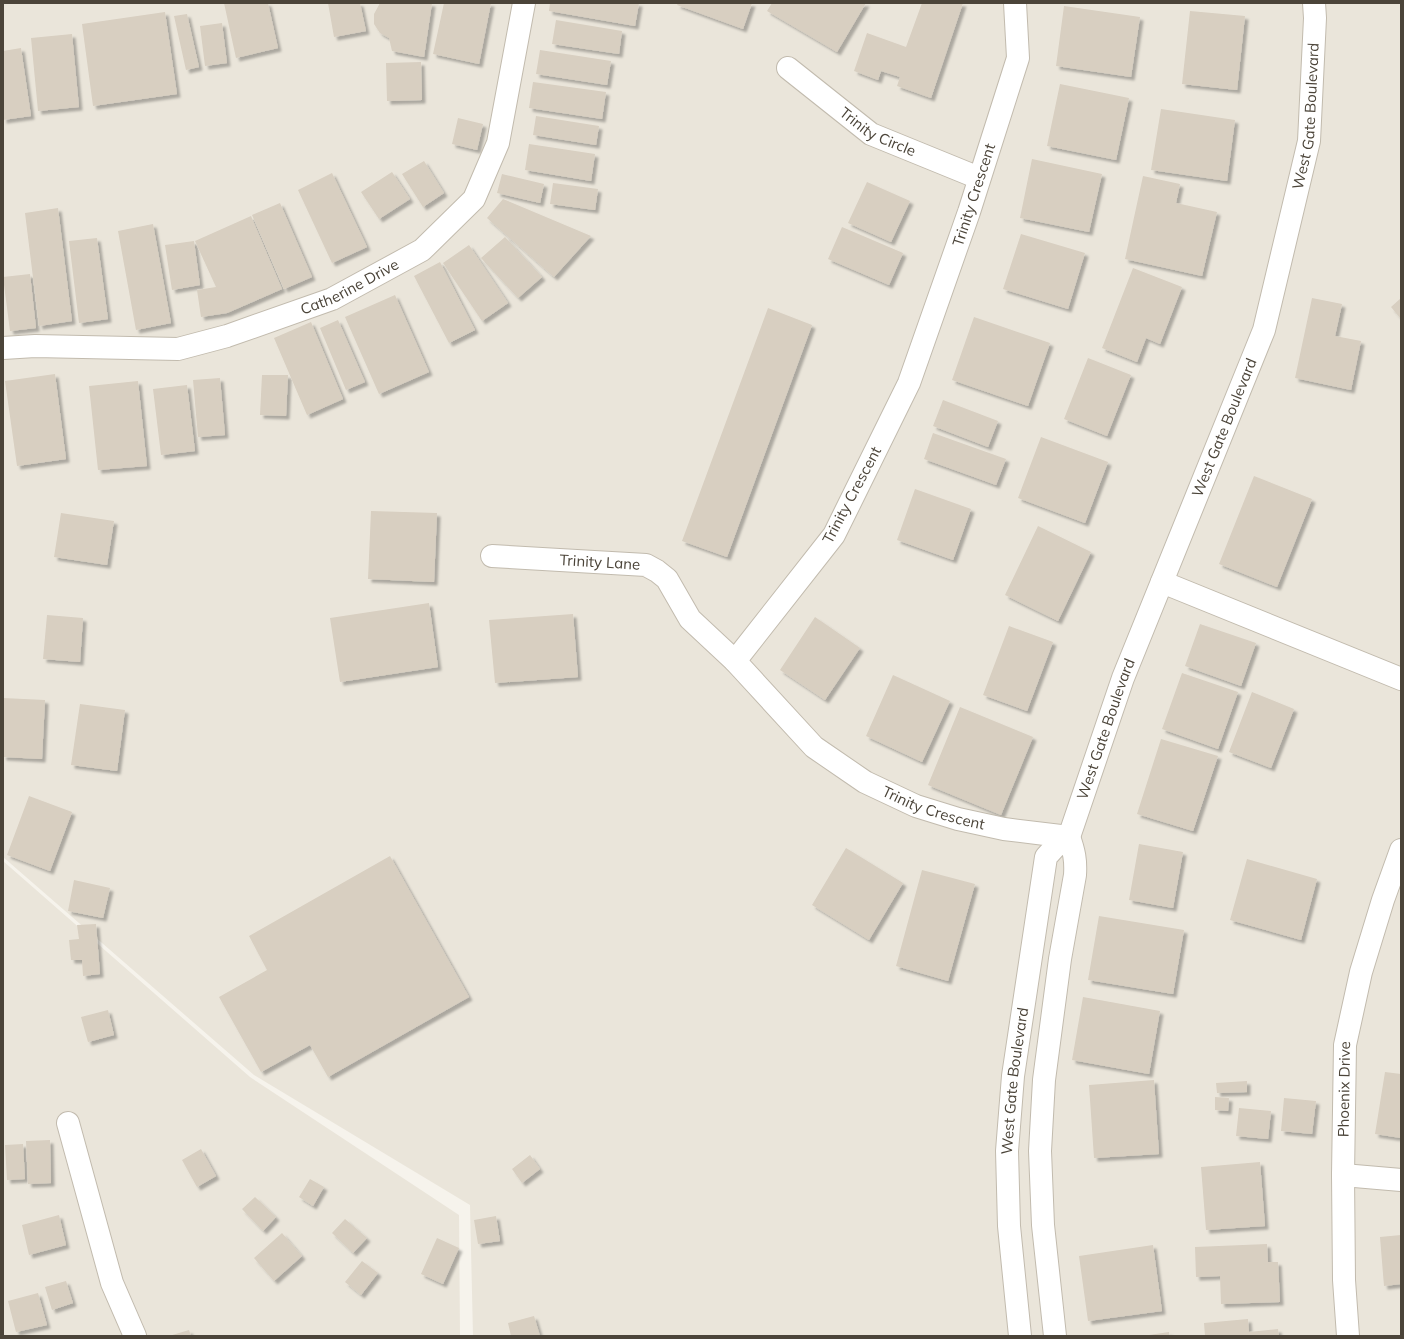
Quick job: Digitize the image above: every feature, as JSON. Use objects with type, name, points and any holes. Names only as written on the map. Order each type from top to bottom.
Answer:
[{"type":"street","name":"Catherine Drive","points":[[3,348],[35,346],[178,349],[227,336],[332,299],[422,250],[474,199],[498,143],[524,3]]},
{"type":"street","name":"Trinity Crescent","points":[[1015,3],[1018,58],[969,212],[909,384],[834,535],[735,661],[814,747],[864,782],[916,806],[958,819],[1004,829],[1068,837]]},
{"type":"street","name":"West Gate Boulevard","points":[[1020,1336],[1009,1226],[1007,1151],[1013,1076],[1046,857],[1055,847],[1068,837],[1123,678],[1264,330],[1309,141],[1315,18],[1314,3]]},
{"type":"street","name":"Trinity Circle","points":[[788,68],[871,134],[979,178]]},
{"type":"street","name":"Trinity Lane","points":[[492,556],[646,565],[667,579],[690,620],[735,661]]},
{"type":"street","points":[[1162,582],[1401,679]]},
{"type":"street","name":"West Gate Boulevard","points":[[1055,1336],[1043,1225],[1040,1151],[1046,1065],[1060,959],[1075,875],[1076,862],[1074,851],[1068,837]]},
{"type":"street","name":"Phoenix Drive","points":[[1348,1336],[1344,1280],[1343,1175],[1345,1045],[1361,972],[1383,900],[1401,850]]},
{"type":"street","points":[[68,1123],[112,1283],[135,1336]]},
{"type":"street","points":[[1343,1175],[1401,1180]]},
{"type":"shaded area","points":[[3,3],[1401,3],[1401,1336],[473,1336],[470,1205],[254,1075],[3,857]]},
{"type":"shaded area","points":[[3,861],[250,1077],[459,1215],[460,1336],[3,1336]]},
{"type":"building","points":[[224,3],[268,3],[278,48],[236,58]]},
{"type":"building","points":[[328,3],[360,3],[366,31],[334,37]]},
{"type":"building","points":[[380,3],[432,3],[424,57],[392,51],[389,38],[380,33],[374,24],[374,14]]},
{"type":"building","points":[[444,3],[491,3],[479,64],[433,54]]},
{"type":"building","points":[[550,3],[639,3],[635,26],[549,11]]},
{"type":"building","points":[[678,3],[752,3],[743,29],[677,5]]},
{"type":"building","points":[[772,3],[866,3],[837,52],[767,11]]},
{"type":"building","points":[[922,3],[963,3],[931,98],[897,86],[900,77],[881,71],[878,80],[854,71],[867,33],[906,47]]},
{"type":"building","points":[[1064,6],[1140,17],[1131,77],[1056,66]]},
{"type":"building","points":[[1190,11],[1245,16],[1237,90],[1182,84]]},
{"type":"building","points":[[165,12],[177,94],[93,106],[82,24]]},
{"type":"building","points":[[187,14],[199,67],[186,70],[174,16]]},
{"type":"building","points":[[556,20],[622,31],[619,54],[552,44]]},
{"type":"building","points":[[222,23],[227,63],[205,66],[200,26]]},
{"type":"building","points":[[72,34],[79,107],[38,111],[31,38]]},
{"type":"building","points":[[21,48],[31,116],[3,120],[3,51]]},
{"type":"building","points":[[540,50],[611,61],[607,85],[536,74]]},
{"type":"building","points":[[421,62],[422,100],[387,101],[386,63]]},
{"type":"building","points":[[533,82],[606,92],[602,119],[529,108]]},
{"type":"building","points":[[1060,84],[1129,98],[1116,160],[1047,146]]},
{"type":"building","points":[[1161,109],[1235,120],[1227,181],[1151,170]]},
{"type":"building","points":[[536,116],[599,126],[596,145],[533,135]]},
{"type":"building","points":[[458,118],[483,124],[477,150],[452,144]]},
{"type":"building","points":[[529,144],[595,154],[591,181],[525,170]]},
{"type":"building","points":[[1032,159],[1102,174],[1089,232],[1020,218]]},
{"type":"building","points":[[424,161],[444,193],[423,207],[402,174]]},
{"type":"building","points":[[392,172],[410,199],[379,219],[361,192]]},
{"type":"building","points":[[332,173],[367,247],[332,263],[298,190]]},
{"type":"building","points":[[502,174],[544,184],[540,203],[497,193]]},
{"type":"building","points":[[1143,176],[1180,184],[1176,203],[1217,212],[1202,276],[1125,259]]},
{"type":"building","points":[[867,182],[910,201],[891,242],[848,223]]},
{"type":"building","points":[[553,183],[598,189],[595,210],[550,204]]},
{"type":"building","points":[[503,199],[591,236],[554,277],[487,218]]},
{"type":"building","points":[[280,203],[312,277],[284,289],[252,215]]},
{"type":"building","points":[[58,208],[72,321],[39,326],[25,213]]},
{"type":"building","points":[[251,216],[282,289],[227,313],[201,317],[197,290],[216,287],[195,241]]},
{"type":"building","points":[[153,224],[171,323],[136,330],[118,231]]},
{"type":"building","points":[[842,227],[903,253],[889,285],[828,259]]},
{"type":"building","points":[[1021,234],[1085,253],[1068,309],[1003,289]]},
{"type":"building","points":[[505,237],[542,277],[518,298],[481,258]]},
{"type":"building","points":[[97,238],[108,319],[79,323],[69,241]]},
{"type":"building","points":[[194,241],[200,285],[172,290],[165,245]]},
{"type":"building","points":[[469,245],[508,303],[482,321],[443,263]]},
{"type":"building","points":[[440,262],[475,330],[449,343],[414,276]]},
{"type":"building","points":[[1133,268],[1182,287],[1160,344],[1146,338],[1137,362],[1102,348]]},
{"type":"building","points":[[30,274],[36,328],[10,331],[3,277]]},
{"type":"building","points":[[395,295],[429,372],[379,394],[345,317]]},
{"type":"building","points":[[1312,298],[1342,304],[1335,336],[1361,341],[1351,390],[1295,378]]},
{"type":"building","points":[[1401,298],[1401,319],[1391,307]]},
{"type":"building","points":[[768,308],[812,325],[727,557],[682,541]]},
{"type":"building","points":[[974,317],[1050,343],[1028,406],[952,380]]},
{"type":"building","points":[[338,320],[365,382],[346,390],[320,328]]},
{"type":"building","points":[[311,322],[343,399],[307,415],[274,338]]},
{"type":"building","points":[[1088,358],[1131,375],[1107,436],[1064,419]]},
{"type":"building","points":[[55,374],[66,459],[17,466],[5,381]]},
{"type":"building","points":[[262,375],[288,375],[286,416],[260,415]]},
{"type":"building","points":[[220,378],[225,435],[198,437],[193,380]]},
{"type":"building","points":[[138,381],[147,466],[98,470],[89,386]]},
{"type":"building","points":[[187,385],[195,451],[161,455],[153,389]]},
{"type":"building","points":[[943,400],[998,421],[988,447],[933,426]]},
{"type":"building","points":[[933,433],[1006,459],[996,485],[924,459]]},
{"type":"building","points":[[1041,437],[1108,462],[1085,523],[1018,498]]},
{"type":"building","points":[[1254,476],[1312,499],[1277,587],[1219,564]]},
{"type":"building","points":[[915,489],[971,509],[953,560],[897,540]]},
{"type":"building","points":[[371,511],[437,513],[434,582],[368,579]]},
{"type":"building","points":[[61,513],[114,521],[107,565],[54,557]]},
{"type":"building","points":[[1038,526],[1091,552],[1058,621],[1005,595]]},
{"type":"building","points":[[429,603],[438,667],[340,682],[330,618]]},
{"type":"building","points":[[573,614],[578,677],[495,683],[489,620]]},
{"type":"building","points":[[47,615],[83,618],[80,662],[43,659]]},
{"type":"building","points":[[815,617],[860,648],[825,700],[780,670]]},
{"type":"building","points":[[1200,624],[1256,643],[1241,686],[1185,666]]},
{"type":"building","points":[[1009,626],[1053,642],[1027,711],[983,695]]},
{"type":"building","points":[[1182,673],[1238,692],[1218,749],[1162,729]]},
{"type":"building","points":[[893,675],[950,701],[922,762],[866,736]]},
{"type":"building","points":[[1252,692],[1294,709],[1271,768],[1229,752]]},
{"type":"building","points":[[3,698],[45,700],[42,759],[3,757]]},
{"type":"building","points":[[80,704],[125,710],[117,771],[71,765]]},
{"type":"building","points":[[960,707],[1033,737],[1001,815],[928,785]]},
{"type":"building","points":[[1161,739],[1218,756],[1193,831],[1137,814]]},
{"type":"building","points":[[29,796],[72,812],[50,871],[7,855]]},
{"type":"building","points":[[1139,844],[1183,852],[1173,908],[1129,900]]},
{"type":"building","points":[[846,848],[903,883],[869,940],[812,905]]},
{"type":"building","points":[[390,856],[469,997],[328,1077],[310,1045],[261,1072],[219,997],[267,970],[249,936]]},
{"type":"building","points":[[1247,859],[1317,879],[1301,940],[1230,920]]},
{"type":"building","points":[[922,870],[975,884],[948,981],[896,966]]},
{"type":"building","points":[[74,880],[110,888],[103,918],[68,911]]},
{"type":"building","points":[[1099,916],[1184,930],[1173,994],[1088,980]]},
{"type":"building","points":[[96,924],[100,974],[83,976],[82,960],[71,960],[69,940],[79,939],[77,925]]},
{"type":"building","points":[[1083,997],[1160,1011],[1149,1074],[1072,1060]]},
{"type":"building","points":[[108,1010],[114,1035],[88,1042],[81,1017]]},
{"type":"building","points":[[1385,1072],[1401,1074],[1401,1138],[1375,1134]]},
{"type":"building","points":[[1154,1080],[1159,1154],[1094,1158],[1089,1085]]},
{"type":"building","points":[[1247,1081],[1247,1092],[1217,1093],[1216,1083]]},
{"type":"building","points":[[1215,1097],[1229,1098],[1228,1111],[1215,1110]]},
{"type":"building","points":[[1284,1098],[1316,1101],[1312,1134],[1281,1131]]},
{"type":"building","points":[[1239,1108],[1271,1111],[1268,1139],[1236,1136]]},
{"type":"building","points":[[50,1140],[51,1183],[28,1184],[26,1141]]},
{"type":"building","points":[[23,1144],[25,1179],[7,1180],[5,1145]]},
{"type":"building","points":[[201,1149],[216,1176],[197,1187],[182,1160]]},
{"type":"building","points":[[530,1155],[540,1169],[522,1183],[512,1169]]},
{"type":"building","points":[[1260,1162],[1265,1226],[1206,1230],[1201,1167]]},
{"type":"building","points":[[310,1179],[324,1187],[313,1206],[299,1197]]},
{"type":"building","points":[[255,1197],[276,1217],[263,1231],[242,1209]]},
{"type":"building","points":[[59,1215],[66,1245],[29,1255],[22,1225]]},
{"type":"building","points":[[496,1216],[500,1241],[478,1244],[474,1220]]},
{"type":"building","points":[[345,1219],[367,1238],[353,1253],[332,1233]]},
{"type":"building","points":[[282,1233],[302,1256],[274,1281],[254,1258]]},
{"type":"building","points":[[1401,1235],[1401,1284],[1384,1286],[1380,1237]]},
{"type":"building","points":[[437,1238],[459,1248],[443,1284],[421,1274]]},
{"type":"building","points":[[1267,1244],[1268,1262],[1278,1262],[1280,1302],[1221,1304],[1220,1276],[1196,1277],[1195,1247]]},
{"type":"building","points":[[1153,1245],[1162,1311],[1088,1321],[1079,1256]]},
{"type":"building","points":[[362,1261],[378,1273],[361,1295],[345,1282]]},
{"type":"building","points":[[66,1281],[73,1303],[52,1310],[45,1287]]},
{"type":"building","points":[[38,1293],[47,1325],[16,1332],[8,1301]]},
{"type":"building","points":[[534,1316],[540,1336],[511,1336],[508,1323]]},
{"type":"building","points":[[1248,1319],[1249,1332],[1278,1329],[1279,1336],[1205,1336],[1204,1323]]},
{"type":"building","points":[[189,1330],[191,1336],[169,1336]]},
{"type":"building","points":[[1169,1332],[1169,1336],[1149,1336],[1149,1335]]}]
